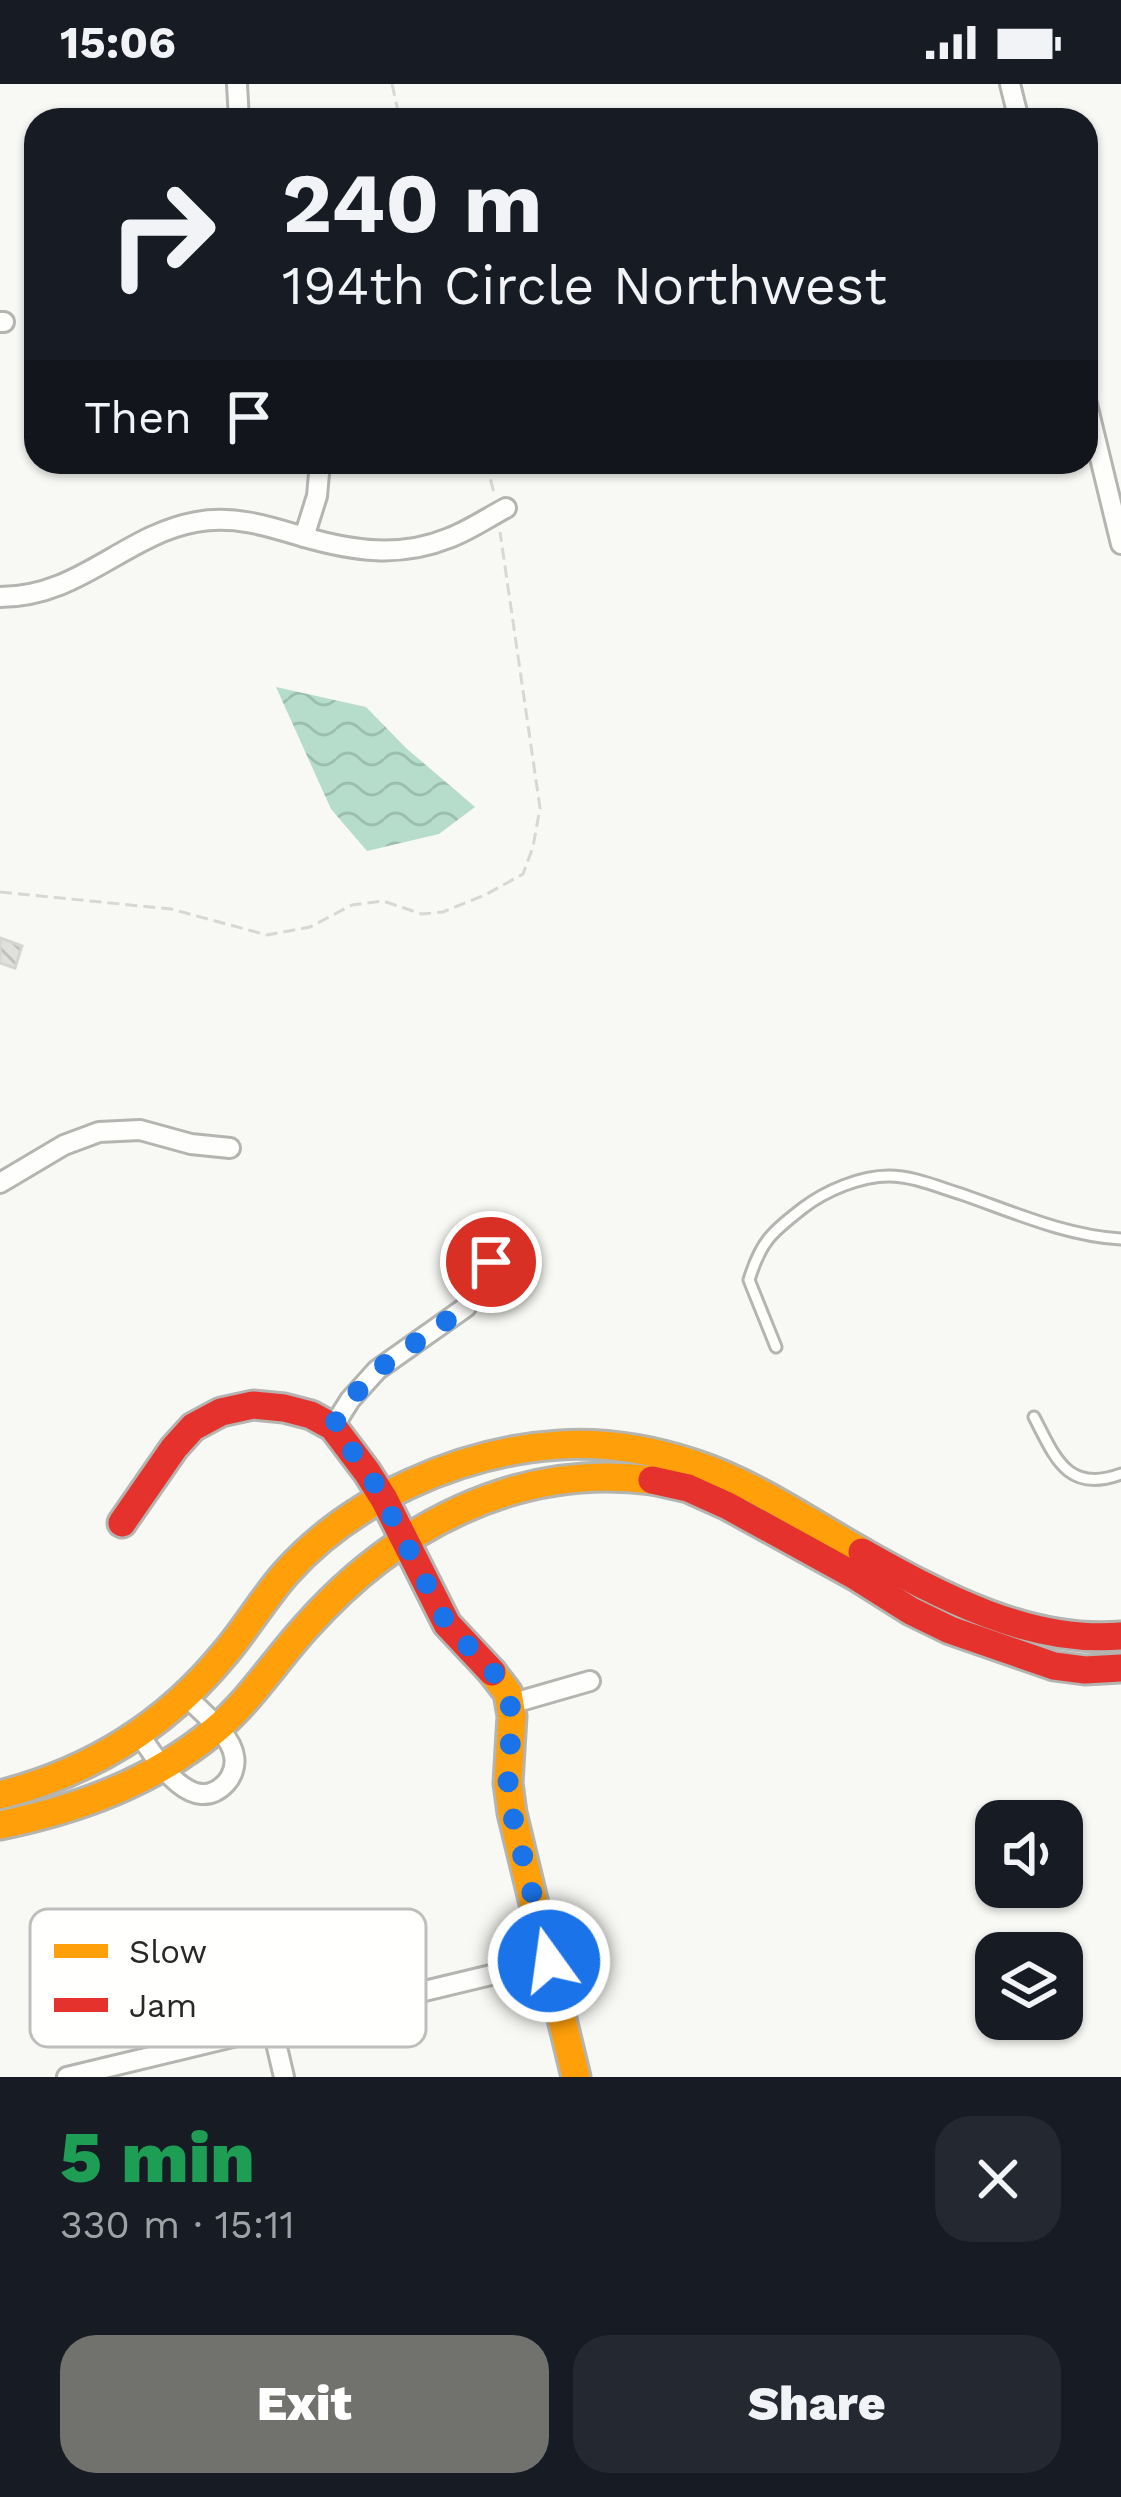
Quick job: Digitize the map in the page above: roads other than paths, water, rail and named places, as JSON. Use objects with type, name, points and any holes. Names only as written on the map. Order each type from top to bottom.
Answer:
[{"type":"street","points":[[1098,447],[1121,544]]},
{"type":"street","points":[[1101,459],[1121,455]]},
{"type":"street","points":[[304,537],[319,474]]},
{"type":"street","points":[[0,597],[52,590],[190,523],[240,520],[365,550],[412,549],[454,536],[500,500]]},
{"type":"street","points":[[0,1183],[64,1145],[99,1132],[140,1130],[191,1144],[230,1148]]},
{"type":"street","points":[[333,1426],[377,1370],[466,1307],[491,1262]]},
{"type":"street","points":[[122,1523],[193,1427],[221,1412],[253,1405],[284,1408],[333,1426],[384,1499],[447,1624],[508,1693],[512,1813],[576,2077]]},
{"type":"street","points":[[0,1795],[69,1774],[140,1735],[223,1656],[304,1555],[354,1517],[441,1473],[537,1446],[613,1445],[683,1460],[751,1486],[884,1565],[978,1610],[1043,1631],[1121,1636]]},
{"type":"street","points":[[0,1825],[107,1796],[161,1768],[217,1729],[339,1591],[378,1556],[456,1509],[542,1482],[610,1477],[675,1484],[732,1508],[964,1638],[1040,1662],[1082,1670],[1121,1668]]},
{"type":"street","points":[[510,1704],[590,1681]]},
{"type":"street","points":[[140,1735],[161,1768],[180,1786],[197,1793],[212,1792],[225,1784],[235,1757],[186,1696]]},
{"type":"street","points":[[426,1990],[549,1961]]},
{"type":"street","points":[[67,2077],[188,2047]]},
{"type":"street","points":[[277,2047],[284,2077]]},
{"type":"lane","points":[[776,1348],[748,1280],[759,1248],[814,1200],[847,1185],[888,1176],[927,1183],[1087,1237],[1121,1239]]},
{"type":"lane","points":[[1034,1417],[1058,1464],[1083,1479],[1121,1474]]},
{"type":"water","points":[[276,687],[366,707],[475,807],[439,834],[367,851],[331,809]]}]
